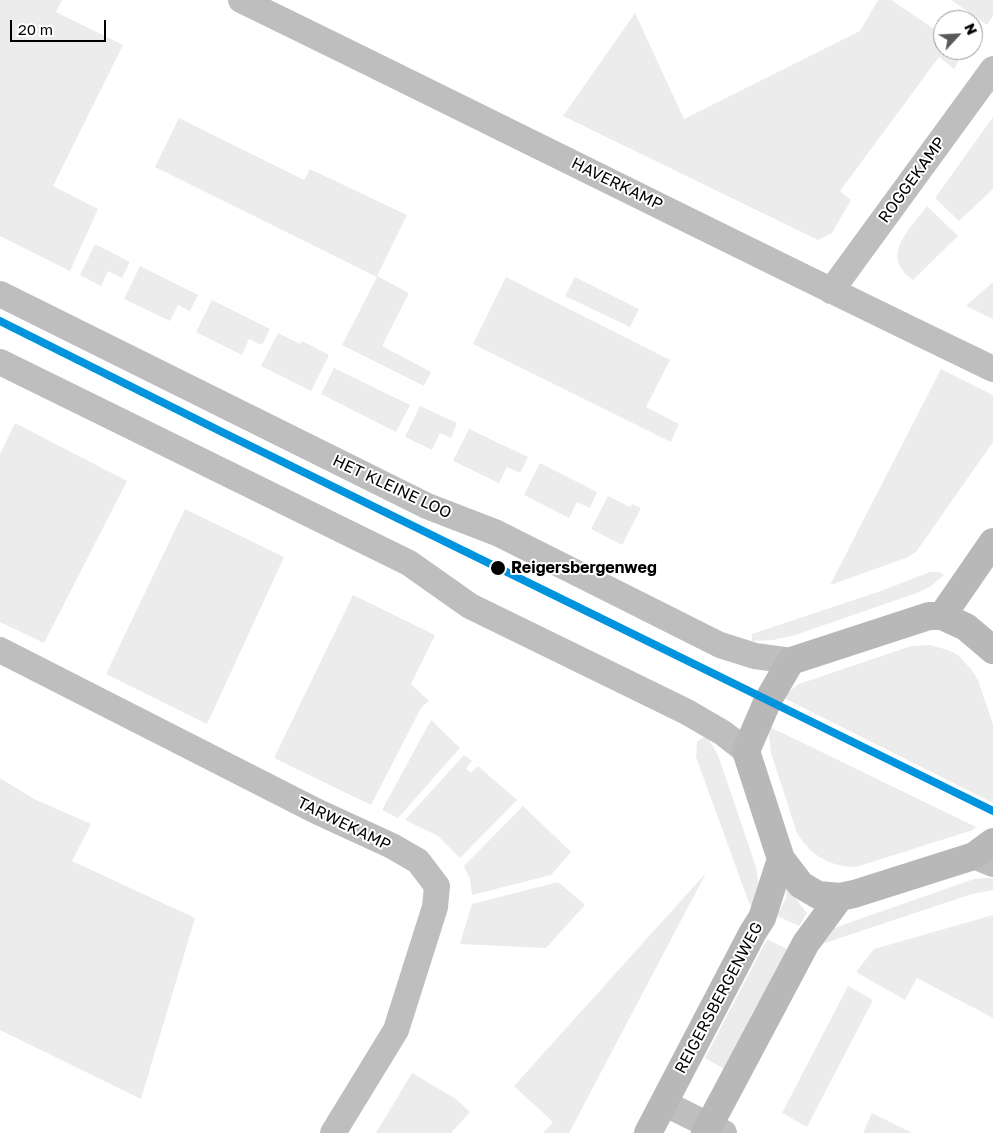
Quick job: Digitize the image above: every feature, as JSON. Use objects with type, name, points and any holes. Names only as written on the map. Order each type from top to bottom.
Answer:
[{"type":"street","name":"HAVERKAMP","points":[[241,0],[993,369]]},
{"type":"street","name":"ROGGEKAMP","points":[[831,291],[993,69]]},
{"type":"street","name":"HET KLEINE LOO","points":[[0,294],[427,506],[497,533],[720,646],[755,656],[791,661]]},
{"type":"street","points":[[0,362],[409,563],[470,606],[687,712],[723,733],[746,751],[781,860],[801,886],[818,895],[840,897],[987,854]]},
{"type":"street","points":[[942,616],[993,542]]},
{"type":"street","points":[[746,751],[768,700],[791,661],[929,616],[942,616],[966,627],[993,649]]},
{"type":"street","name":"TARWEKAMP","points":[[0,650],[316,811],[392,846],[418,861],[437,886],[436,907],[396,1030],[333,1133]]},
{"type":"street","name":"REIGERSBERGENWEG","points":[[648,1133],[762,918],[781,860]]},
{"type":"street","points":[[664,1103],[712,1130],[806,944],[840,897]]},
{"type":"shaded area","points":[[0,0],[62,0],[56,12],[123,45],[53,186],[98,209],[70,271],[0,236]]},
{"type":"shaded area","points":[[878,0],[891,0],[933,28],[933,60],[937,60],[840,191],[851,200],[832,233],[818,240],[563,116],[635,13],[684,119],[860,31]]},
{"type":"shaded area","points":[[951,0],[993,0],[993,16],[987,25],[983,22],[983,10],[965,10]]},
{"type":"shaded area","points":[[943,60],[959,60],[954,69]]},
{"type":"shaded area","points":[[993,117],[993,189],[959,221],[935,198]]},
{"type":"shaded area","points":[[179,118],[304,180],[310,169],[407,215],[377,276],[409,293],[382,346],[431,372],[424,386],[342,345],[377,277],[155,167]]},
{"type":"shaded area","points":[[927,206],[958,236],[913,280],[903,271],[898,262],[898,252],[906,233]]},
{"type":"shaded area","points":[[95,244],[130,262],[122,278],[108,271],[101,286],[80,275]]},
{"type":"shaded area","points":[[140,266],[198,295],[190,311],[178,305],[170,321],[124,299]]},
{"type":"shaded area","points":[[506,277],[670,360],[646,407],[679,424],[671,442],[473,344]]},
{"type":"shaded area","points":[[575,277],[639,309],[630,327],[565,296]]},
{"type":"shaded area","points":[[993,282],[993,319],[966,306]]},
{"type":"shaded area","points":[[212,300],[270,329],[262,345],[249,339],[242,355],[196,332]]},
{"type":"shaded area","points":[[278,333],[300,344],[302,341],[329,355],[311,391],[261,366]]},
{"type":"shaded area","points":[[334,368],[410,405],[396,432],[321,394]]},
{"type":"shaded area","points":[[941,369],[993,395],[993,442],[916,552],[906,558],[830,585]]},
{"type":"shaded area","points":[[420,406],[457,423],[451,438],[440,433],[432,450],[405,437]]},
{"type":"shaded area","points":[[15,423],[127,481],[44,643],[0,622],[0,454]]},
{"type":"shaded area","points":[[469,429],[528,457],[520,473],[507,467],[499,483],[453,461]]},
{"type":"shaded area","points":[[540,463],[597,492],[590,508],[577,502],[569,518],[524,495]]},
{"type":"shaded area","points":[[608,496],[630,507],[632,504],[641,508],[622,545],[591,529]]},
{"type":"shaded area","points":[[185,509],[284,557],[207,724],[106,674]]},
{"type":"shaded area","points":[[930,572],[938,572],[944,575],[931,586],[917,593],[795,635],[773,640],[752,641],[752,634],[878,592]]},
{"type":"shaded area","points":[[353,595],[435,635],[411,684],[429,701],[421,708],[371,805],[274,758]]},
{"type":"shaded area","points":[[930,645],[958,655],[978,680],[993,724],[993,803],[782,697],[799,684],[911,646]]},
{"type":"shaded area","points":[[431,720],[460,748],[398,818],[382,810]]},
{"type":"shaded area","points":[[768,726],[976,827],[973,830],[856,867],[829,862],[808,848],[797,833],[771,753]]},
{"type":"shaded area","points":[[706,735],[718,755],[756,867],[759,884],[755,909],[748,900],[696,757],[697,742]]},
{"type":"shaded area","points":[[464,755],[472,761],[466,768],[471,773],[478,766],[517,800],[460,858],[438,836],[405,820]]},
{"type":"shaded area","points":[[0,778],[34,799],[91,824],[72,861],[195,918],[141,1099],[0,1030]]},
{"type":"shaded area","points":[[523,806],[571,852],[551,875],[472,895],[470,879],[464,866]]},
{"type":"shaded area","points":[[706,873],[569,1133],[543,1133],[553,1122],[514,1086]]},
{"type":"shaded area","points":[[993,878],[993,890],[972,894],[819,945],[834,928],[974,879]]},
{"type":"shaded area","points":[[558,882],[585,905],[546,948],[460,944],[472,904]]},
{"type":"shaded area","points":[[787,882],[796,899],[807,913],[799,926],[777,916],[786,898]]},
{"type":"shaded area","points":[[993,915],[993,1018],[917,978],[905,1000],[856,972],[874,949]]},
{"type":"shaded area","points":[[767,939],[789,950],[726,1070],[705,1058]]},
{"type":"shaded area","points":[[848,986],[873,1000],[807,1127],[782,1113]]},
{"type":"shaded area","points":[[412,1073],[456,1099],[470,1112],[451,1133],[376,1133]]},
{"type":"shaded area","points":[[872,1113],[912,1133],[863,1133]]},
{"type":"transit line","points":[[0,321],[993,811]]},
{"type":"place","name":"Reigersbergenweg","points":[[498,568]]}]
